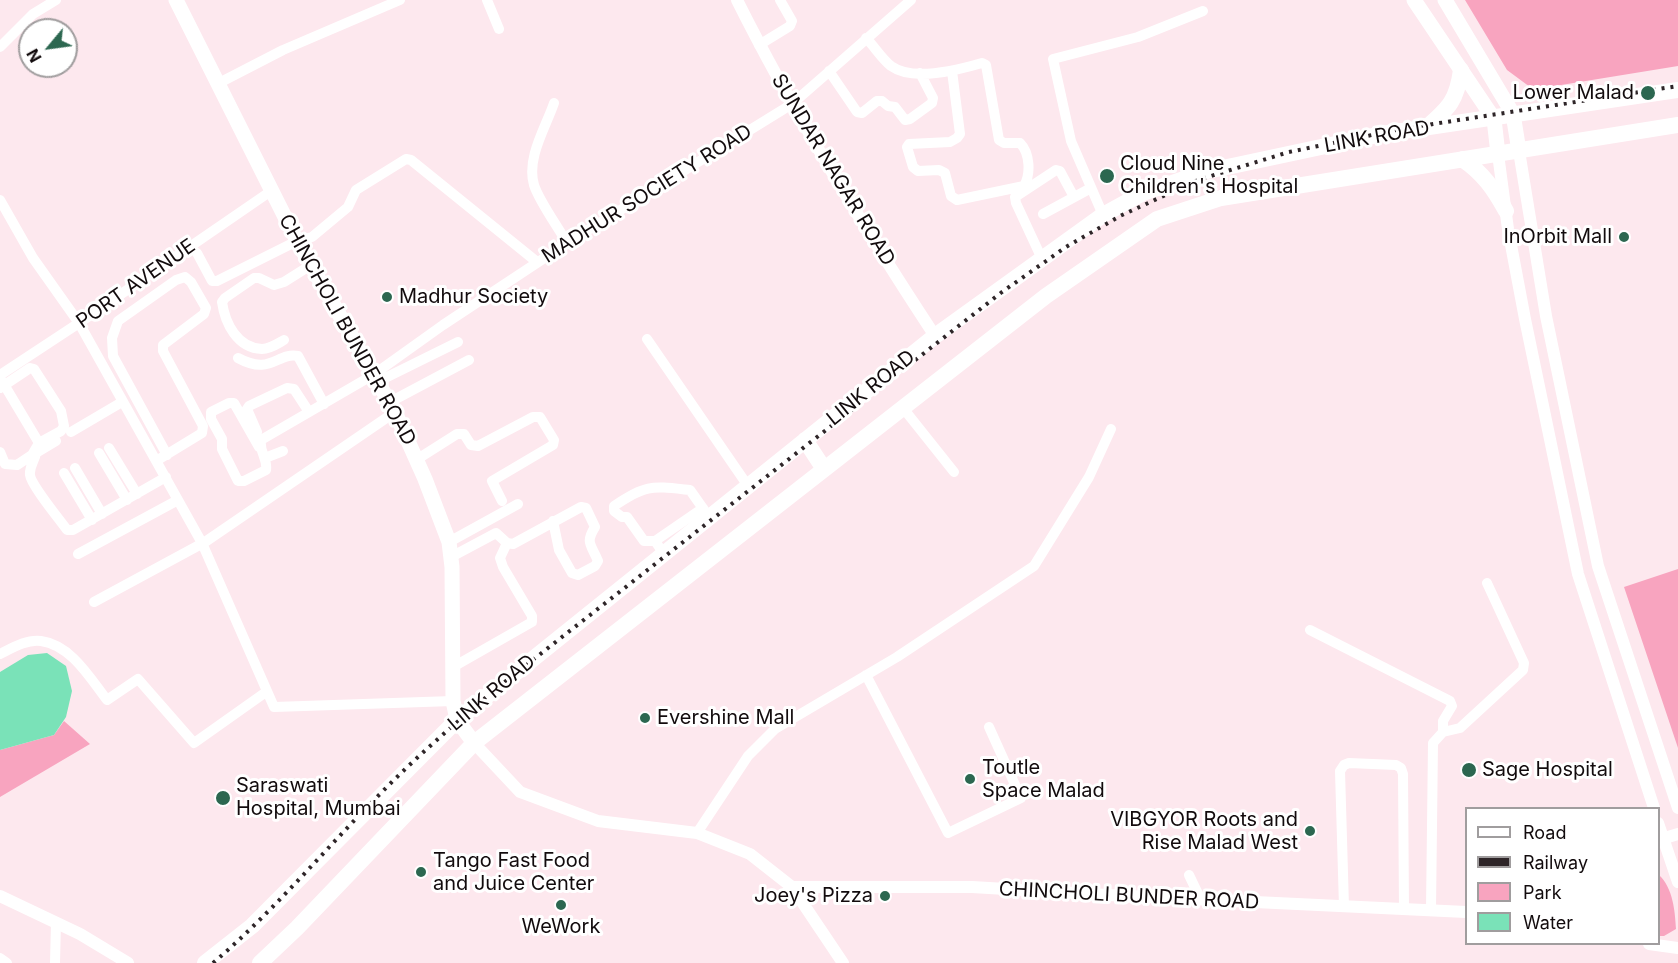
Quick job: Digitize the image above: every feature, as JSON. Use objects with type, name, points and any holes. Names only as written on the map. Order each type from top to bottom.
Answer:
[{"type":"main road","name":"CHINCHOLI BUNDER ROAD","points":[[176,0],[297,241],[393,407],[416,460],[450,550],[453,701],[457,720],[474,743]]},
{"type":"main road","points":[[1414,0],[1494,119],[1498,154]]},
{"type":"main road","points":[[1444,0],[1513,114],[1519,151],[1678,125]]},
{"type":"main road","points":[[1426,128],[1448,110],[1456,96],[1461,70]]},
{"type":"main road","name":"LINK ROAD","points":[[205,963],[252,926],[457,720],[659,547],[748,486],[935,336],[1103,215],[1143,193],[1208,171],[1382,134],[1678,90]]},
{"type":"main road","name":"LINK ROAD","points":[[260,963],[305,920],[474,743],[1046,296],[1157,219],[1221,198],[1519,151]]},
{"type":"main road","points":[[1462,159],[1485,177],[1494,188],[1506,211]]},
{"type":"main road","points":[[806,440],[824,469]]},
{"type":"street","points":[[0,47],[33,14],[56,0]]},
{"type":"street","points":[[219,83],[284,50],[400,0]]},
{"type":"street","points":[[487,0],[499,29]]},
{"type":"street","name":"SUNDAR NAGAR ROAD","points":[[737,0],[792,104],[889,265],[935,336]]},
{"type":"street","points":[[759,45],[790,26],[792,21],[780,0]]},
{"type":"street","name":"MADHUR SOCIETY ROAD","points":[[375,379],[443,325],[537,262],[792,104],[911,0]]},
{"type":"street","points":[[1103,215],[1071,141],[1053,58],[1138,37],[1203,11]]},
{"type":"street","points":[[866,38],[891,66],[902,70],[920,73],[951,72],[982,63],[986,64],[999,140],[1004,143],[1020,143],[1026,149],[1029,178],[1024,186],[957,200],[951,196],[945,173],[939,170],[918,171],[913,167],[907,147],[909,144],[950,141],[960,134],[951,72]]},
{"type":"street","points":[[829,71],[857,112],[862,113],[877,101],[882,101],[888,106],[895,107],[905,120],[910,119],[932,103],[933,98],[920,73]]},
{"type":"street","points":[[554,103],[534,157],[532,173],[534,186],[567,243]]},
{"type":"street","points":[[1519,151],[1546,316],[1598,566],[1678,808]]},
{"type":"street","points":[[1498,154],[1525,319],[1578,574],[1654,807]]},
{"type":"street","points":[[196,253],[212,280],[217,282],[297,241],[312,237],[348,207],[356,190],[406,159],[420,166],[537,262]]},
{"type":"street","points":[[1042,259],[1015,197],[1056,170],[1060,171],[1074,197]]},
{"type":"street","points":[[1043,214],[1091,188]]},
{"type":"street","name":"PORT AVENUE","points":[[1,382],[79,323],[271,190]]},
{"type":"street","points":[[0,200],[33,258],[79,323],[202,543],[274,707],[453,701]]},
{"type":"street","points":[[1506,211],[1528,207]]},
{"type":"street","points":[[165,264],[176,280]]},
{"type":"street","points":[[284,340],[270,348],[260,349],[238,339],[234,335],[222,302],[254,278],[274,285],[284,282],[311,265]]},
{"type":"street","points":[[156,461],[167,455],[202,433],[203,426],[163,351],[163,345],[204,314],[206,308],[191,282],[185,277],[176,280],[118,321],[112,338],[112,356],[167,455]]},
{"type":"street","points":[[107,304],[118,321]]},
{"type":"street","points":[[647,339],[748,486]]},
{"type":"street","points":[[260,444],[324,404],[458,342]]},
{"type":"street","points":[[238,358],[248,364],[269,365],[292,355],[298,356],[324,404]]},
{"type":"street","points":[[94,602],[202,543],[393,407],[469,360]]},
{"type":"street","points":[[0,452],[5,464],[17,465],[32,455],[39,443],[61,431],[64,426],[61,411],[34,369],[30,368],[1,382],[39,443]]},
{"type":"street","points":[[260,444],[234,403],[229,403],[211,412],[210,419],[222,439],[222,449],[238,481],[244,481],[266,470],[267,464],[260,444],[247,409],[249,406],[287,388],[294,388],[309,412]]},
{"type":"street","points":[[71,432],[122,402]]},
{"type":"street","points":[[903,408],[954,472]]},
{"type":"street","points":[[416,460],[457,434],[464,434],[471,445],[478,446],[533,417],[540,417],[554,440],[553,445],[492,481],[502,501]]},
{"type":"street","points":[[698,832],[748,756],[775,729],[897,657],[1034,566],[1089,477],[1111,429]]},
{"type":"street","points":[[56,441],[36,453],[35,460],[30,466],[30,477],[67,530],[74,530],[166,477]]},
{"type":"street","points":[[127,500],[104,451],[137,494]]},
{"type":"street","points":[[265,458],[283,451]]},
{"type":"street","points":[[69,470],[97,517]]},
{"type":"street","points":[[659,547],[644,542],[627,517],[622,517],[614,511],[614,506],[634,492],[638,493],[653,486],[690,490],[706,513]]},
{"type":"street","points":[[78,554],[178,500]]},
{"type":"street","points":[[450,550],[518,504]]},
{"type":"street","points":[[450,550],[496,533],[507,543],[513,544],[553,522],[581,507],[586,508],[595,527],[589,536],[598,561],[595,566],[578,575],[572,573],[559,550],[553,522]]},
{"type":"street","points":[[453,667],[532,622],[532,616],[500,558],[507,543]]},
{"type":"street","points":[[1431,909],[1433,743],[1443,732],[1460,728],[1523,670],[1524,663],[1487,583]]},
{"type":"street","points":[[1310,630],[1449,701],[1452,706],[1443,721],[1443,732]]},
{"type":"street","points":[[0,654],[22,644],[40,641],[61,649],[78,663],[107,700],[138,679],[194,743],[267,692]]},
{"type":"street","points":[[866,675],[948,833],[1022,798],[989,728]]},
{"type":"street","name":"CHINCHOLI BUNDER ROAD","points":[[474,743],[520,792],[598,821],[698,832],[750,854],[792,887],[843,963]]},
{"type":"street","points":[[1344,907],[1340,771],[1344,765],[1349,763],[1396,765],[1401,768],[1402,774],[1404,910]]},
{"type":"street","points":[[1678,834],[1661,839],[1678,882]]},
{"type":"street","points":[[1189,875],[1201,900]]},
{"type":"street","name":"CHINCHOLI BUNDER ROAD","points":[[792,887],[972,886],[1201,900],[1465,912]]},
{"type":"street","points":[[0,896],[80,934],[128,963]]},
{"type":"street","points":[[55,963],[56,922]]},
{"type":"street","points":[[1656,945],[1678,948]]},
{"type":"street","points":[[0,958],[7,963]]},
{"type":"green space","points":[[1465,0],[1678,0],[1678,66],[1555,86],[1530,87],[1507,70]]},
{"type":"green space","points":[[1678,569],[1678,748],[1624,587]]},
{"type":"green space","points":[[64,721],[90,744],[0,797],[0,750],[54,735]]},
{"type":"green space","points":[[1660,876],[1670,893],[1676,922],[1676,929],[1660,936]]},
{"type":"water","points":[[47,653],[66,666],[72,691],[66,717],[54,735],[0,750],[0,672],[28,655]]},
{"type":"railway","points":[[213,963],[278,901],[395,779],[497,688],[1002,292],[1066,247],[1120,216],[1198,180],[1289,152],[1401,129],[1678,86]]},
{"type":"place","name":"Lower Malad","points":[[1648,93]]},
{"type":"place","name":"Cloud Nine Children's Hospital","points":[[1107,176]]},
{"type":"place","name":"InOrbit Mall","points":[[1624,237]]},
{"type":"place","name":"Madhur Society","points":[[387,297]]},
{"type":"place","name":"Evershine Mall","points":[[645,718]]},
{"type":"place","name":"Sage Hospital","points":[[1469,770]]},
{"type":"place","name":"Toutle Space Malad","points":[[970,779]]},
{"type":"place","name":"Saraswati Hospital, Mumbai","points":[[223,798]]},
{"type":"place","name":"VIBGYOR Roots and Rise Malad West","points":[[1310,831]]},
{"type":"place","name":"Tango Fast Food and Juice Center","points":[[421,872]]},
{"type":"place","name":"Joey's Pizza","points":[[885,896]]},
{"type":"place","name":"WeWork","points":[[561,905]]}]
